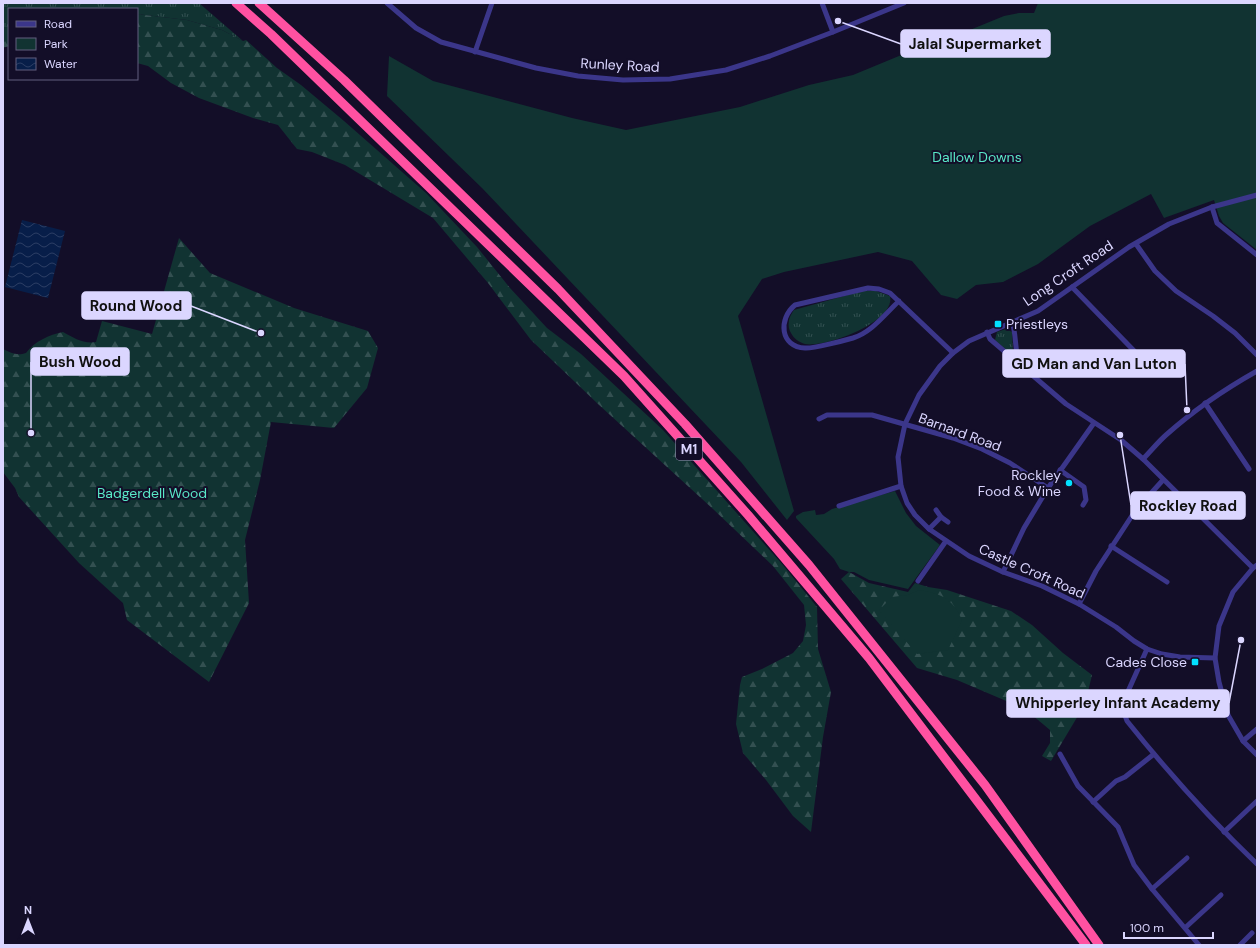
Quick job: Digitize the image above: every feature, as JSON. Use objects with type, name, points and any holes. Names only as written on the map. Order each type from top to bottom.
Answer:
[{"type":"highway","name":"M1","points":[[236,3],[271,34],[628,381],[748,515],[869,658],[1086,945]]},
{"type":"highway","name":"M1","points":[[260,3],[344,80],[558,289],[685,424],[809,565],[972,768],[1099,945]]},
{"type":"street","name":"Runley Road","points":[[387,3],[416,28],[441,42],[536,68],[578,76],[623,80],[670,79],[726,70],[770,56],[904,3]]},
{"type":"street","points":[[475,52],[492,3]]},
{"type":"street","points":[[822,3],[833,32]]},
{"type":"street","name":"Long Croft Road","points":[[905,424],[919,395],[940,366],[953,353],[969,341],[1038,311],[1129,247],[1169,224],[1212,207],[1257,195]]},
{"type":"street","points":[[1212,207],[1218,223],[1257,255]]},
{"type":"street","points":[[1136,244],[1155,271],[1176,291],[1235,333],[1257,355]]},
{"type":"street","points":[[1072,287],[1143,360]]},
{"type":"street","points":[[899,301],[869,329],[854,338],[806,348],[796,346],[788,340],[784,331],[784,321],[790,310],[795,305],[868,288],[879,289],[890,293],[899,301],[953,353]]},
{"type":"street","points":[[1012,322],[1015,330],[1016,354],[1020,366]]},
{"type":"street","points":[[987,332],[990,339],[1066,404],[1120,440],[1143,459],[1163,480],[1255,567],[1233,592],[1219,626],[1215,658],[1219,682],[1228,716],[1243,741],[1257,755]]},
{"type":"street","points":[[1143,459],[1166,435],[1205,403],[1257,371]]},
{"type":"street","points":[[1205,403],[1249,469]]},
{"type":"street","name":"Barnard Road","points":[[819,419],[827,415],[872,415],[953,438],[982,449],[1016,467],[1048,488]]},
{"type":"street","points":[[1003,572],[1024,528],[1048,488],[1094,423]]},
{"type":"street","name":"Castle Croft Road","points":[[905,424],[898,458],[901,486],[907,503],[914,515],[929,529],[969,556],[1003,572],[1042,586],[1079,604],[1147,649],[1162,654],[1180,657],[1215,658]]},
{"type":"street","points":[[1060,470],[1084,487],[1086,500],[1083,505]]},
{"type":"street","points":[[1079,604],[1111,546],[1135,511],[1163,480]]},
{"type":"street","points":[[839,506],[901,486]]},
{"type":"street","points":[[936,510],[941,517],[948,522]]},
{"type":"street","points":[[929,529],[941,517]]},
{"type":"street","points":[[918,581],[946,541]]},
{"type":"street","points":[[1111,546],[1168,582]]},
{"type":"street","points":[[1147,649],[1125,698],[1123,710],[1127,721],[1173,777],[1224,832],[1257,864]]},
{"type":"street","points":[[1243,741],[1257,729]]},
{"type":"street","points":[[1060,754],[1078,786],[1118,827],[1134,865],[1152,889],[1186,927],[1199,945]]},
{"type":"street","points":[[1094,802],[1116,780],[1125,777],[1154,754]]},
{"type":"street","points":[[1224,832],[1257,801]]},
{"type":"street","points":[[1152,889],[1187,858]]},
{"type":"street","points":[[1186,927],[1220,895]]},
{"type":"street","points":[[1240,945],[1252,933]]},
{"type":"green space","points":[[3,3],[199,3],[243,41],[222,30],[187,20],[138,14],[138,8],[8,8],[8,36],[3,36]]},
{"type":"green space","name":"Dallow Downs","points":[[1038,3],[1257,3],[1257,250],[1223,223],[1214,200],[1164,218],[1151,194],[1090,226],[1038,264],[1003,282],[976,285],[957,299],[941,295],[912,261],[878,252],[784,272],[762,279],[738,316],[794,511],[787,520],[741,462],[482,188],[387,96],[389,56],[433,81],[572,118],[626,130],[740,107],[809,85],[853,75],[928,44],[960,34],[1004,16],[1019,13],[1034,13]]},
{"type":"green space","points":[[138,14],[187,20],[222,30],[243,41],[246,40],[277,68],[301,85],[344,121],[426,193],[477,247],[510,288],[547,328],[581,354],[663,430],[782,564],[817,607],[818,649],[831,692],[823,737],[811,832],[793,816],[766,780],[743,753],[736,724],[742,677],[762,669],[793,653],[803,641],[806,625],[804,605],[773,566],[531,340],[488,283],[433,218],[345,165],[312,152],[297,149],[278,125],[253,118],[199,98],[171,83],[148,66],[138,63]]},
{"type":"green space","points":[[3,36],[8,36],[8,46],[3,48]]},
{"type":"green space","name":"Badgerdell Wood","points":[[179,238],[210,273],[294,308],[368,331],[378,348],[367,388],[334,428],[271,422],[260,480],[245,540],[249,603],[209,682],[127,620],[123,603],[79,563],[19,497],[15,488],[3,472],[3,349],[11,353],[23,354],[43,339],[63,332],[83,341],[96,342],[102,321],[152,334]]},
{"type":"green space","points":[[862,291],[876,291],[890,296],[889,306],[882,315],[871,324],[828,342],[815,344],[805,344],[797,340],[792,335],[789,329],[789,323],[790,317],[794,310]]},
{"type":"green space","points":[[1006,329],[1012,332],[1012,355],[995,340],[997,332]]},
{"type":"green space","points":[[895,491],[906,513],[916,526],[940,545],[908,589],[869,580],[854,572],[840,569],[834,559],[796,518],[796,516],[803,512],[815,510],[816,515],[824,514],[832,509]]},
{"type":"green space","points":[[849,572],[869,583],[908,592],[915,583],[947,590],[1011,611],[1032,625],[1063,653],[1092,675],[1085,704],[1051,761],[1042,756],[1050,743],[1050,730],[1025,709],[957,680],[917,668],[841,579]]},
{"type":"green space","points":[[919,590],[934,593],[945,598],[954,607],[962,620],[948,650],[917,654],[879,610],[892,597],[908,595]]},
{"type":"water","points":[[22,220],[65,231],[48,298],[5,287]]},
{"type":"place","name":"Jalal Supermarket","points":[[838,21]]},
{"type":"place","name":"Priestleys","points":[[998,324]]},
{"type":"place","name":"Round Wood","points":[[261,333]]},
{"type":"place","name":"GD Man and Van Luton","points":[[1187,410]]},
{"type":"place","name":"Bush Wood","points":[[31,433]]},
{"type":"place","name":"Rockley Road","points":[[1120,435]]},
{"type":"place","name":"Rockley Food & Wine","points":[[1069,483]]},
{"type":"place","name":"Whipperley Infant Academy","points":[[1241,640]]},
{"type":"place","name":"Cades Close","points":[[1195,662]]}]
